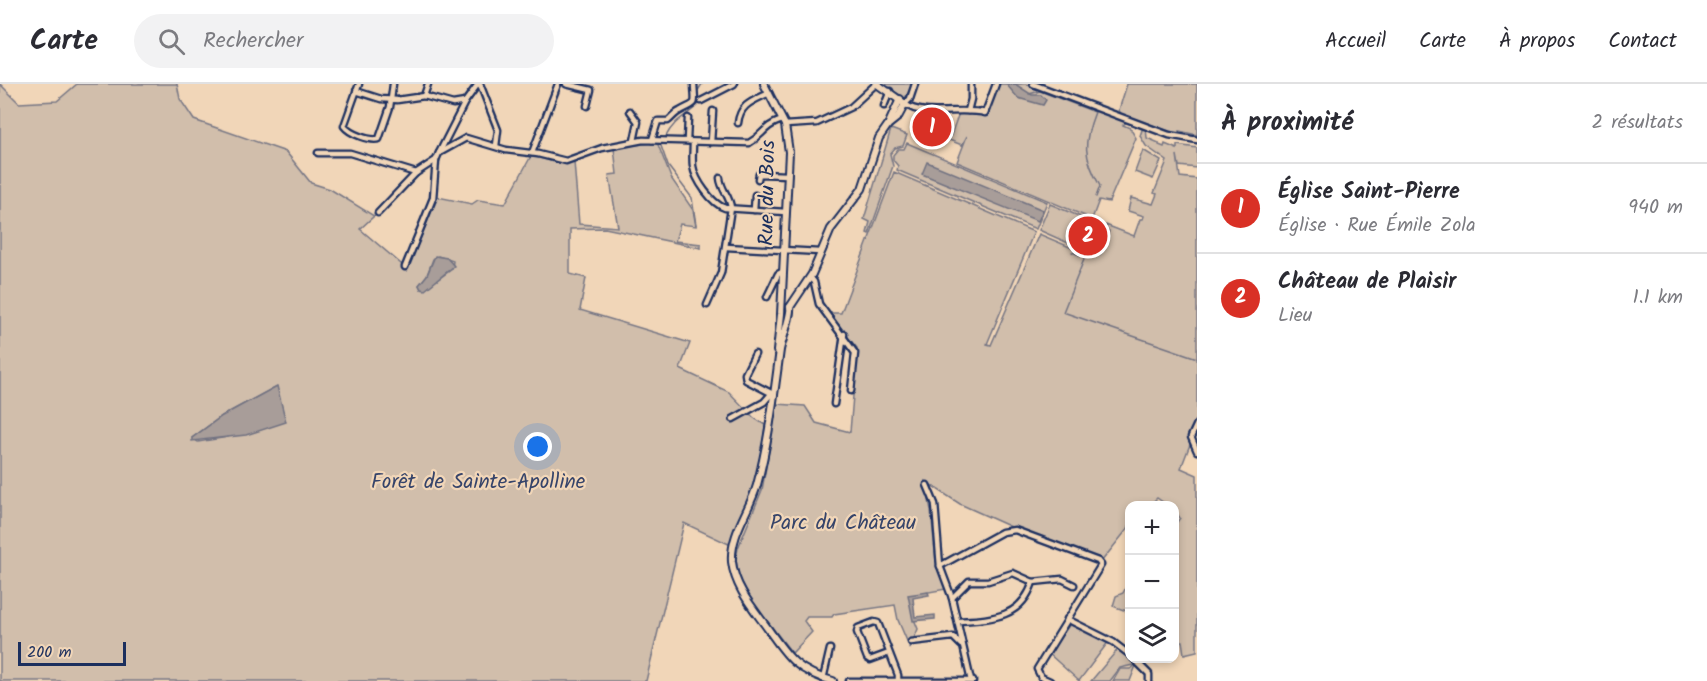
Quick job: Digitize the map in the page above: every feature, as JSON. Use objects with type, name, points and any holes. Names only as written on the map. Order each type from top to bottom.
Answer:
[{"type":"street","points":[[359,84],[345,129],[373,140],[379,139],[393,84]]},
{"type":"street","points":[[424,96],[428,84]]},
{"type":"street","points":[[405,267],[434,198],[436,160],[465,102],[479,84],[499,133],[496,147]]},
{"type":"street","points":[[532,153],[554,101],[558,84]]},
{"type":"street","points":[[566,84],[591,90],[587,106]]},
{"type":"street","points":[[652,140],[658,121],[668,121],[680,110],[690,108],[693,104],[694,84]]},
{"type":"street","points":[[701,101],[734,84]]},
{"type":"street","name":"Rue du Bois","points":[[764,84],[784,123],[789,153],[782,272],[784,306]]},
{"type":"street","points":[[439,153],[466,138],[496,147],[566,161],[602,147],[634,141],[749,143],[755,140],[766,126],[784,123],[817,123],[851,107],[877,84],[903,101],[925,110],[985,113],[996,84]]},
{"type":"street","points":[[775,381],[784,306],[810,277],[820,252],[838,219],[862,189],[879,138],[903,101],[910,99],[915,84]]},
{"type":"street","points":[[968,111],[971,84]]},
{"type":"street","points":[[1037,85],[1169,135],[1197,140]]},
{"type":"street","points":[[356,91],[390,100],[424,96],[453,104],[465,102]]},
{"type":"street","points":[[884,106],[890,91]]},
{"type":"street","points":[[738,123],[740,110],[745,105],[769,93]]},
{"type":"street","points":[[888,124],[900,113],[903,101]]},
{"type":"street","points":[[630,111],[638,122],[634,141]]},
{"type":"street","points":[[711,142],[713,111]]},
{"type":"street","points":[[688,118],[692,164],[696,176],[717,204],[730,208],[786,212]]},
{"type":"street","points":[[318,153],[350,153],[416,173]]},
{"type":"street","points":[[378,213],[416,173],[436,160]]},
{"type":"street","points":[[758,179],[759,174],[788,175]]},
{"type":"street","points":[[707,305],[721,273],[730,208],[729,198],[721,188],[720,178]]},
{"type":"street","points":[[754,210],[756,195]]},
{"type":"street","points":[[726,247],[820,252]]},
{"type":"street","name":"Rue du Bois","points":[[767,297],[778,274],[782,272]]},
{"type":"street","points":[[810,277],[814,282],[819,304],[844,334],[855,353],[851,391]]},
{"type":"street","points":[[784,306],[789,315],[782,336],[756,488],[733,547],[733,569],[744,596],[786,655],[807,673],[833,681]]},
{"type":"street","points":[[834,404],[844,334]]},
{"type":"street","points":[[755,354],[745,374],[746,380],[772,394]]},
{"type":"street","points":[[733,419],[764,402],[772,394]]},
{"type":"street","points":[[1196,449],[1191,437],[1197,424]]},
{"type":"street","points":[[849,681],[973,681],[952,598],[940,566],[935,504],[927,485]]},
{"type":"street","points":[[940,566],[1002,532],[1015,530],[1098,561],[1101,565],[1037,669],[1041,677],[1050,681]]},
{"type":"street","points":[[952,598],[969,581],[988,581],[1007,573],[1019,574],[1033,582],[1062,579],[1074,585]]},
{"type":"street","points":[[958,621],[991,620],[1008,613],[1029,595],[1033,582]]},
{"type":"street","points":[[1067,619],[1113,642],[1125,651]]},
{"type":"street","points":[[889,653],[870,660],[867,658],[856,632],[858,628],[874,622],[878,623],[889,653],[898,681]]},
{"type":"street","points":[[911,642],[953,637],[964,651]]},
{"type":"street","points":[[824,680],[830,649]]},
{"type":"street","points":[[1138,663],[1149,674],[1149,681]]},
{"type":"street","points":[[1035,681],[1041,677]]},
{"type":"green space","name":"Forêt de Sainte-Apolline","points":[[0,84],[19,103],[57,101],[77,84],[177,84],[180,99],[194,120],[286,152],[311,183],[330,189],[374,216],[360,229],[407,269],[438,197],[472,204],[478,200],[505,204],[531,156],[559,163],[574,162],[579,224],[618,227],[609,175],[617,174],[614,148],[657,142],[671,178],[693,210],[696,226],[680,224],[675,241],[701,244],[701,248],[605,228],[570,229],[570,274],[586,278],[580,310],[690,343],[680,369],[729,392],[754,418],[765,425],[759,476],[735,547],[684,523],[646,681],[0,681]],"holes":[[[438,256],[453,261],[452,269],[426,288],[421,289],[419,285],[427,275],[433,259]],[[277,386],[228,437],[198,442],[192,438],[222,416]]]},
{"type":"green space","points":[[882,84],[913,84],[905,98]]},
{"type":"green space","points":[[998,84],[1026,84],[1128,121],[1123,125],[1130,128],[1136,138],[1109,202],[1099,200],[1092,219],[957,162],[967,136],[962,145],[949,140],[959,113],[987,115]]},
{"type":"green space","points":[[1127,84],[1197,84],[1197,135],[1179,131],[1178,134],[1121,114],[1119,110]]},
{"type":"green space","name":"Parc du Château","points":[[1143,127],[1146,128],[1147,138],[1164,147],[1165,144],[1177,149],[1177,145],[1197,148],[1197,168],[1179,166],[1177,155],[1180,177],[1197,179],[1197,426],[1181,468],[1197,475],[1197,651],[1184,654],[1182,641],[1179,641],[1179,501],[1161,501],[1157,498],[1154,501],[1125,501],[1125,532],[1101,562],[1018,530],[960,504],[925,481],[931,510],[936,562],[946,589],[912,595],[914,619],[918,629],[910,648],[898,620],[895,605],[834,614],[832,617],[807,617],[804,621],[812,632],[792,653],[754,604],[739,577],[736,560],[738,548],[762,490],[777,404],[805,406],[816,423],[850,432],[857,348],[828,313],[841,313],[894,172],[1034,232],[987,344],[991,345],[1039,234],[1091,256],[1093,251],[1100,254],[1109,231],[1105,229],[1106,225],[1134,236],[1140,219],[1144,216],[1128,211],[1131,198],[1153,204],[1157,194],[1154,193],[1167,161],[1146,146],[1140,136]]},
{"type":"green space","points":[[891,129],[907,135],[903,146],[895,148],[890,154],[893,166],[869,234],[867,233],[870,222],[864,219]]},
{"type":"green space","points":[[907,143],[1047,202],[1036,229],[897,170],[898,166],[893,160],[893,155],[898,149],[904,149]]},
{"type":"green space","points":[[1143,150],[1161,161],[1153,179],[1135,172]]},
{"type":"green space","points":[[1050,204],[1100,225],[1100,227],[1090,223],[1088,227],[1084,226],[1075,246],[1039,230]]},
{"type":"green space","points":[[1125,589],[1125,610],[1113,606],[1116,596],[1123,593]]},
{"type":"green space","points":[[1071,623],[1109,641],[1079,681],[1048,653]]},
{"type":"green space","points":[[1119,648],[1125,653],[1125,663],[1134,663],[1120,668],[1110,681],[1091,681]]},
{"type":"green space","points":[[1137,663],[1130,681],[1113,681],[1120,669],[1131,669]]},
{"type":"shaded area","points":[[1015,84],[1032,95],[1041,95],[1046,100],[1043,105],[1018,98],[1007,85]]},
{"type":"shaded area","points":[[927,162],[1043,210],[1038,221],[922,174]]},
{"type":"shaded area","points":[[435,256],[447,258],[454,266],[425,290],[421,289],[419,285],[427,275]]},
{"type":"shaded area","points":[[277,386],[286,422],[246,435],[192,441],[192,438],[222,416]]},
{"type":"shaded area","points":[[928,592],[929,595],[913,598],[915,617],[935,615],[935,619],[913,621],[908,595]]},
{"type":"waterway","points":[[665,138],[677,122],[699,104],[697,92],[702,84]]},
{"type":"waterway","points":[[1029,94],[1040,91],[1095,112],[1088,132],[1087,149],[1090,166],[1100,186],[1096,197]]},
{"type":"waterway","points":[[660,143],[668,166],[692,198],[696,225]]},
{"type":"waterway","points":[[1072,252],[1085,257],[1063,312],[1197,358]]},
{"type":"place","name":"Église Saint-Pierre","points":[[932,127]]},
{"type":"place","name":"Château de Plaisir","points":[[1088,236]]}]
